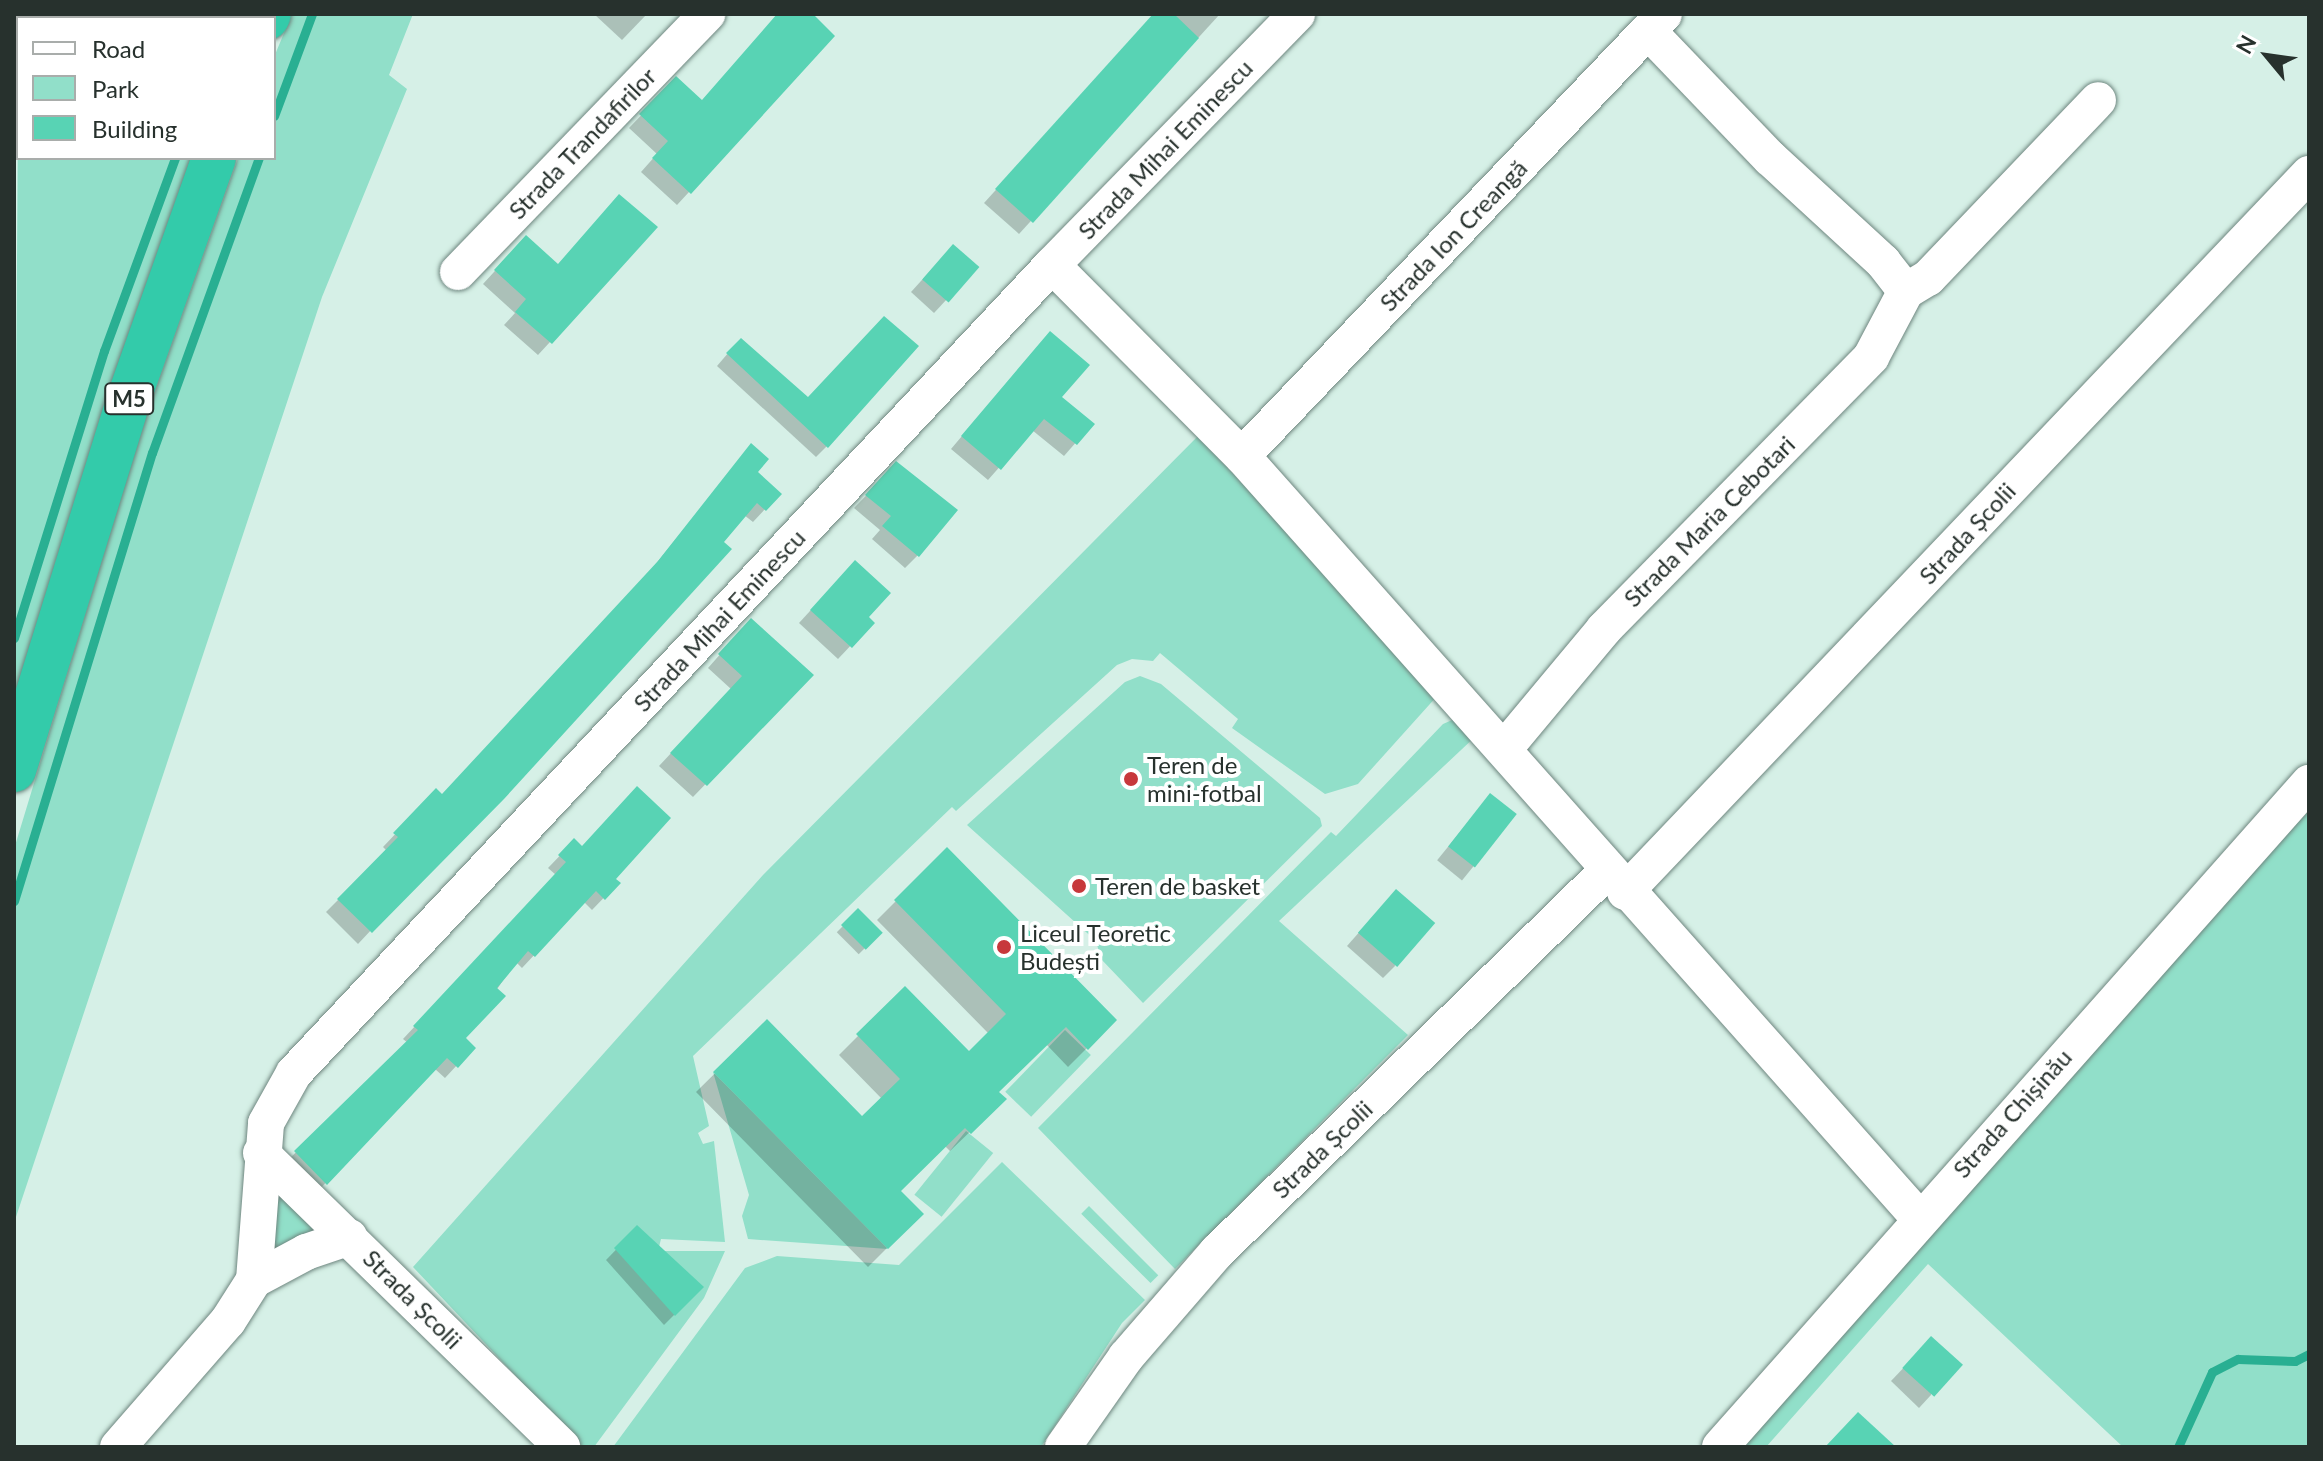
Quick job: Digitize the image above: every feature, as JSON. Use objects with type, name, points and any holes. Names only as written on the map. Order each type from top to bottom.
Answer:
[{"type":"highway","name":"M5","points":[[14,770],[130,395],[213,160]]},
{"type":"street","name":"Strada Trandafirilor","points":[[458,272],[707,14]]},
{"type":"street","name":"Strada Mihai Eminescu","points":[[254,1280],[261,1153],[266,1123],[294,1073],[1052,265],[1297,14]]},
{"type":"street","points":[[1656,22],[1770,158],[1883,262],[1906,291]]},
{"type":"street","name":"Strada Ion Creangă","points":[[1242,456],[1656,22]]},
{"type":"street","name":"Strada Maria Cebotari","points":[[1505,748],[1604,629],[1871,357],[1906,291],[1928,278],[2098,100]]},
{"type":"street","name":"Strada Școlii","points":[[1063,1447],[1126,1357],[1217,1252],[1616,882],[2309,174]]},
{"type":"street","points":[[1052,265],[1242,456],[1505,748],[1616,882],[1919,1218]]},
{"type":"street","name":"Strada Chișinău","points":[[1720,1447],[1919,1218],[2309,783]]},
{"type":"street","name":"Strada Școlii","points":[[261,1153],[562,1447]]},
{"type":"street","points":[[118,1447],[219,1332],[254,1280],[306,1252],[350,1237]]},
{"type":"green space","points":[[62,14],[256,14],[158,16]]},
{"type":"green space","points":[[292,14],[413,14],[389,75],[407,89],[322,297],[14,1223],[14,849],[143,425],[237,160],[276,160],[276,52]]},
{"type":"green space","points":[[18,160],[200,160],[14,722]]},
{"type":"green space","points":[[1198,436],[1438,695],[1358,784],[1325,794],[1232,728],[1238,719],[1160,653],[1153,661],[1132,659],[1117,665],[956,811],[952,807],[693,1056],[709,1126],[698,1133],[703,1144],[714,1141],[725,1242],[661,1239],[659,1247],[662,1251],[725,1251],[704,1298],[594,1447],[583,1447],[413,1267],[763,875]]},
{"type":"green space","points":[[1140,676],[1161,684],[1320,818],[1322,826],[1143,1003],[1101,959],[1096,941],[967,825],[1125,682]]},
{"type":"green space","points":[[1459,717],[1477,735],[1279,921],[1408,1035],[1175,1269],[1038,1128],[1331,832],[1336,836],[1443,724]]},
{"type":"green space","points":[[2309,811],[2309,1447],[2123,1447],[1928,1264],[1766,1447],[1744,1447],[2199,924]]},
{"type":"green space","points":[[1065,1030],[1091,1055],[1031,1117],[1005,1092]]},
{"type":"green space","points":[[713,1072],[888,1249],[748,1239],[742,1216],[749,1195]]},
{"type":"green space","points":[[966,1131],[993,1153],[942,1217],[914,1195]]},
{"type":"green space","points":[[1002,1162],[1145,1300],[1122,1323],[1041,1447],[613,1447],[745,1268],[777,1256],[899,1265]]},
{"type":"green space","points":[[287,1193],[324,1228],[275,1260],[266,1251],[276,1194]]},
{"type":"green space","points":[[1089,1206],[1158,1275],[1151,1283],[1081,1214]]},
{"type":"building","points":[[777,14],[813,14],[835,36],[691,194],[652,158],[668,141],[639,114],[676,76],[702,100]]},
{"type":"building","points":[[1153,14],[1174,14],[1199,38],[1033,223],[995,189]]},
{"type":"building","points":[[619,194],[658,227],[552,344],[515,312],[526,299],[494,270],[526,235],[558,264]]},
{"type":"building","points":[[953,244],[979,267],[949,302],[922,279]]},
{"type":"building","points":[[884,316],[919,346],[828,448],[726,353],[741,338],[808,397]]},
{"type":"building","points":[[1050,331],[1090,365],[1062,397],[1095,424],[1077,445],[1044,419],[1001,470],[961,436]]},
{"type":"building","points":[[751,443],[769,459],[758,472],[782,494],[766,511],[757,503],[724,542],[732,549],[504,799],[372,933],[337,899],[398,837],[393,833],[436,788],[442,794],[658,561]]},
{"type":"building","points":[[896,461],[958,510],[919,557],[882,526],[891,516],[865,495]]},
{"type":"building","points":[[855,560],[891,593],[869,617],[875,623],[852,648],[810,610]]},
{"type":"building","points":[[751,618],[814,675],[707,786],[670,753],[742,676],[718,654]]},
{"type":"building","points":[[637,786],[671,818],[616,879],[621,883],[605,900],[596,891],[535,957],[528,951],[497,988],[506,996],[466,1038],[476,1048],[458,1068],[447,1058],[327,1185],[294,1151],[418,1030],[413,1026],[566,862],[558,855],[574,838],[582,846]]},
{"type":"building","points":[[1490,793],[1517,814],[1475,868],[1448,847]]},
{"type":"building","points":[[947,847],[1117,1020],[1088,1050],[1066,1027],[999,1092],[1007,1099],[971,1134],[965,1128],[901,1191],[924,1214],[888,1249],[713,1072],[767,1019],[862,1116],[900,1079],[856,1034],[905,986],[969,1051],[1006,1014],[894,900]]},
{"type":"building","points":[[1396,889],[1435,923],[1397,967],[1358,933]]},
{"type":"building","points":[[858,908],[883,933],[866,950],[841,925]]},
{"type":"building","points":[[637,1225],[704,1287],[675,1316],[614,1248]]},
{"type":"building","points":[[1931,1336],[1963,1365],[1934,1397],[1902,1368]]},
{"type":"building","points":[[1858,1412],[1896,1447],[1825,1447]]},
{"type":"waterway","points":[[276,111],[312,14]]},
{"type":"waterway","points":[[14,638],[104,351],[174,160]]},
{"type":"waterway","points":[[14,901],[152,453],[258,160]]},
{"type":"waterway","points":[[2178,1447],[2212,1372],[2238,1359],[2295,1361],[2309,1354]]},
{"type":"place","name":"Teren de mini-fotbal","points":[[1131,779]]},
{"type":"place","name":"Teren de basket","points":[[1079,886]]},
{"type":"place","name":"Liceul Teoretic Budești","points":[[1004,947]]}]
